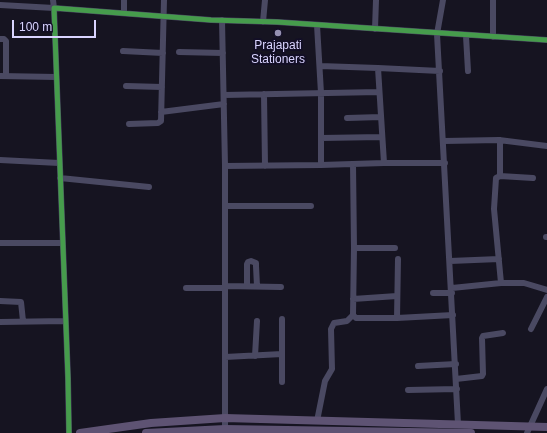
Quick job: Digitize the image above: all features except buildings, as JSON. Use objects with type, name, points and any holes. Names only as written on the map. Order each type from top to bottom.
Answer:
[{"type":"main road","points":[[80,433],[152,423],[225,418],[458,424],[528,429],[547,427]]},
{"type":"main road","points":[[333,421],[333,431]]},
{"type":"main road","points":[[147,433],[225,429],[471,433]]},
{"type":"street","points":[[53,0],[69,433]]},
{"type":"street","points":[[124,0],[124,13]]},
{"type":"street","points":[[129,124],[158,123],[161,121],[164,0]]},
{"type":"street","points":[[262,22],[265,0]]},
{"type":"street","points":[[375,29],[376,0]]},
{"type":"street","points":[[443,0],[438,34],[458,424]]},
{"type":"street","points":[[493,0],[493,37]]},
{"type":"street","points":[[0,5],[547,40]]},
{"type":"street","points":[[222,20],[225,166],[225,429]]},
{"type":"street","points":[[317,25],[322,92],[321,165]]},
{"type":"street","points":[[466,36],[468,71]]},
{"type":"street","points":[[0,39],[4,39],[6,41],[3,76],[56,77]]},
{"type":"street","points":[[123,51],[163,53]]},
{"type":"street","points":[[179,52],[223,53]]},
{"type":"street","points":[[320,66],[440,71]]},
{"type":"street","points":[[378,68],[384,163]]},
{"type":"street","points":[[126,86],[162,87]]},
{"type":"street","points":[[224,96],[322,92],[379,92]]},
{"type":"street","points":[[264,94],[265,166]]},
{"type":"street","points":[[161,112],[224,104]]},
{"type":"street","points":[[347,118],[381,116]]},
{"type":"street","points":[[321,138],[382,137]]},
{"type":"street","points":[[444,141],[500,140],[547,146]]},
{"type":"street","points":[[500,140],[500,176]]},
{"type":"street","points":[[0,160],[60,163]]},
{"type":"street","points":[[225,166],[445,163]]},
{"type":"street","points":[[317,421],[325,381],[332,369],[331,329],[334,323],[347,321],[353,315],[353,164]]},
{"type":"street","points":[[501,283],[494,197],[496,178],[500,176],[533,178]]},
{"type":"street","points":[[60,178],[149,188]]},
{"type":"street","points":[[225,206],[311,206]]},
{"type":"street","points":[[0,243],[62,243]]},
{"type":"street","points":[[354,248],[395,248]]},
{"type":"street","points":[[450,261],[499,258]]},
{"type":"street","points":[[397,318],[398,259]]},
{"type":"street","points":[[247,286],[247,264],[251,261],[256,263],[257,286]]},
{"type":"street","points":[[433,293],[501,283],[524,283],[547,290]]},
{"type":"street","points":[[186,288],[247,286],[281,287]]},
{"type":"street","points":[[353,299],[397,296]]},
{"type":"street","points":[[531,330],[547,297]]},
{"type":"street","points":[[0,301],[21,302],[23,321]]},
{"type":"street","points":[[353,315],[356,318],[397,318],[453,315]]},
{"type":"street","points":[[282,319],[282,382]]},
{"type":"street","points":[[0,322],[65,321]]},
{"type":"street","points":[[255,356],[257,321]]},
{"type":"street","points":[[456,379],[482,376],[482,338],[484,335],[503,333]]},
{"type":"street","points":[[225,357],[282,354]]},
{"type":"street","points":[[418,366],[456,364]]},
{"type":"street","points":[[408,390],[457,389]]},
{"type":"street","points":[[528,429],[547,389]]},
{"type":"cycle path","points":[[69,433],[54,8],[211,20],[277,22],[547,40]]},
{"type":"place","name":"Prajapati Stationers","points":[[278,33]]}]
